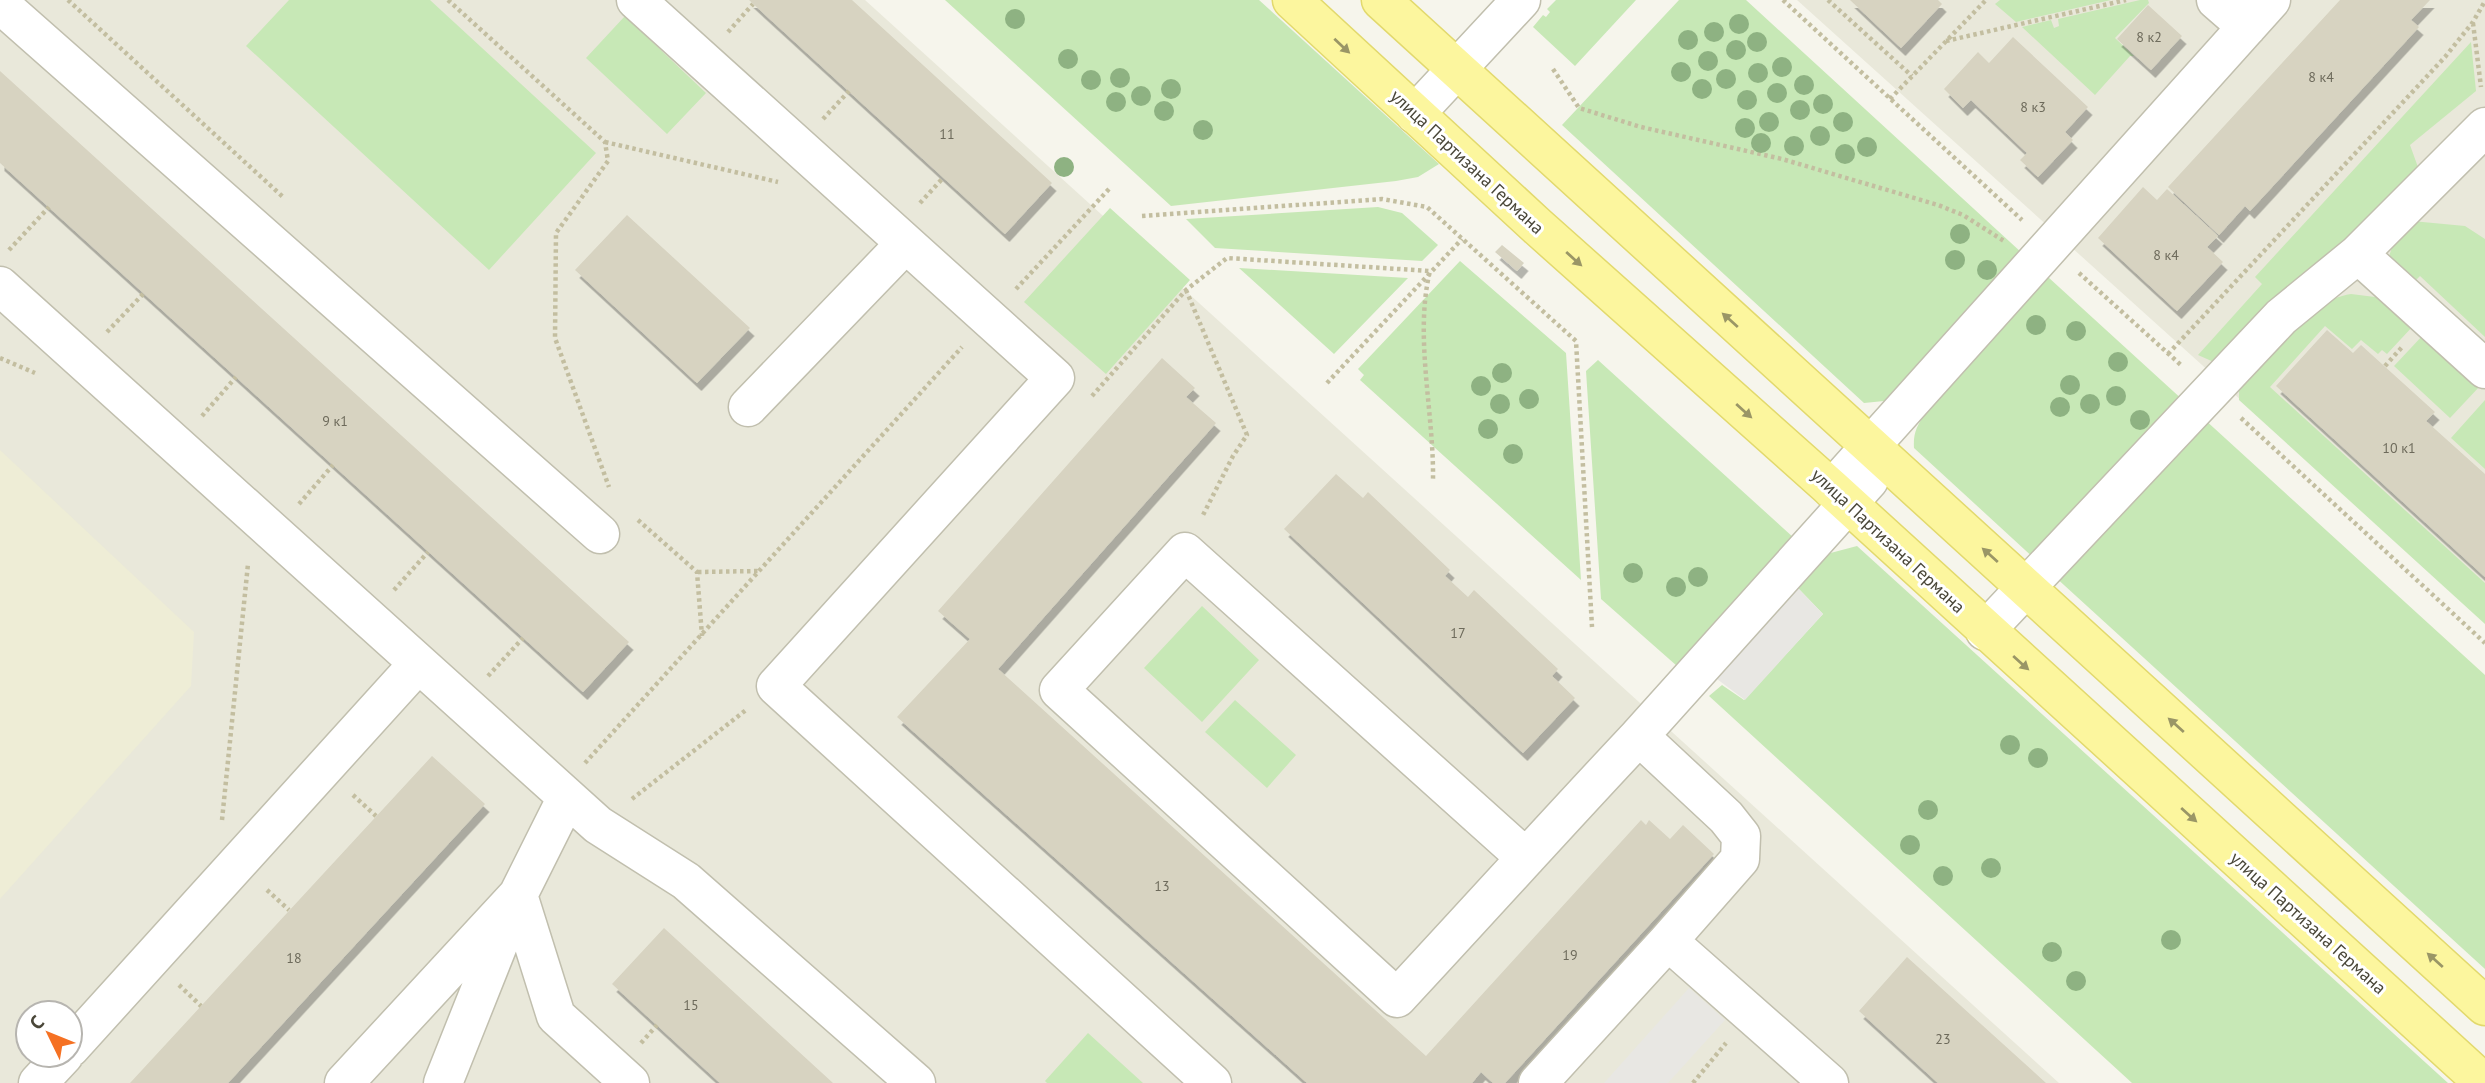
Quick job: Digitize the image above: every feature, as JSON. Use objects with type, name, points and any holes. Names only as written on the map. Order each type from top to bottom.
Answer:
[{"type":"main road","name":"улица Партизана Германа","points":[[1292,0],[1537,226],[1840,497],[2484,1083]]},
{"type":"main road","points":[[1381,0],[2485,1006]]},
{"type":"street","points":[[636,0],[1055,378],[776,687],[1212,1083]]},
{"type":"street","points":[[1415,114],[1521,0]]},
{"type":"street","points":[[1526,858],[1185,552],[1059,690],[1397,998],[1639,736],[2049,246],[2259,14],[2216,0]]},
{"type":"street","points":[[0,1],[600,534]]},
{"type":"street","points":[[1985,631],[2281,317],[2358,254],[2485,127]]},
{"type":"street","points":[[748,407],[905,244]]},
{"type":"street","points":[[2358,254],[2485,369]]},
{"type":"street","points":[[0,286],[598,825],[686,881],[916,1083]]},
{"type":"street","points":[[84,1033],[418,664]]},
{"type":"street","points":[[1538,1083],[1740,859],[1741,836],[1726,817],[1639,736]]},
{"type":"street","points":[[443,1083],[518,895],[567,797]]},
{"type":"street","points":[[344,1083],[518,895]]},
{"type":"street","points":[[518,895],[556,1016],[630,1083]]},
{"type":"street","points":[[1668,941],[1829,1083]]},
{"type":"street","points":[[38,1083],[51,1069]]},
{"type":"path","points":[[448,0],[605,142],[790,185]]},
{"type":"path","points":[[1783,0],[2485,643]]},
{"type":"path","points":[[1828,0],[1912,76]]},
{"type":"path","points":[[1890,99],[1986,0]]},
{"type":"path","points":[[1946,41],[2126,0]]},
{"type":"path","points":[[2168,354],[2445,57],[2473,22],[2485,1]]},
{"type":"path","points":[[2473,22],[2481,88],[2485,94]]},
{"type":"path","points":[[1553,69],[1579,108],[1605,117],[1782,159],[1938,205],[1963,215],[2014,246],[2049,246]]},
{"type":"path","points":[[605,142],[608,161],[556,233],[555,338],[613,498]]},
{"type":"path","points":[[1142,216],[1382,199],[1427,207],[1577,341],[1592,627]]},
{"type":"path","points":[[0,260],[49,207]]},
{"type":"path","points":[[1327,383],[1462,239]]},
{"type":"path","points":[[1185,552],[1233,456],[1247,435],[1186,290],[1227,258],[1430,271]]},
{"type":"path","points":[[1430,271],[1422,301],[1433,435],[1433,480]]},
{"type":"path","points":[[82,359],[144,293]]},
{"type":"path","points":[[0,358],[47,378]]},
{"type":"path","points":[[176,444],[236,377]]},
{"type":"path","points":[[616,729],[914,400]]},
{"type":"path","points":[[274,532],[333,465]]},
{"type":"path","points":[[368,618],[428,552]]},
{"type":"path","points":[[222,822],[248,560]]},
{"type":"path","points":[[697,572],[760,571]]},
{"type":"path","points":[[463,703],[523,638]]},
{"type":"path","points":[[598,825],[776,687]]},
{"type":"path","points":[[1693,1083],[1752,1013]]},
{"type":"shaded area","points":[[0,0],[865,0],[2059,1083],[0,1083]]},
{"type":"shaded area","points":[[1797,0],[2485,0],[2485,620]]},
{"type":"shaded area","points":[[0,450],[194,632],[191,686],[0,899]]},
{"type":"shaded area","points":[[1796,586],[1823,614],[1745,700],[1713,676]]},
{"type":"shaded area","points":[[1689,988],[1725,1020],[1668,1083],[1604,1083]]},
{"type":"green space","points":[[289,0],[430,0],[596,153],[489,270],[246,46]]},
{"type":"green space","points":[[945,0],[1259,0],[1439,164],[1418,177],[1396,181],[1171,206]]},
{"type":"green space","points":[[1556,0],[1636,0],[1575,66],[1533,27],[1543,15],[1546,17],[1550,12],[1547,9]]},
{"type":"green space","points":[[1679,0],[1746,0],[2022,253],[1884,401],[1864,403],[1562,125]]},
{"type":"green space","points":[[2000,0],[2111,0],[2016,22],[1995,4]]},
{"type":"green space","points":[[2148,0],[2149,3],[2115,38],[2134,56],[2130,56],[2095,95],[2022,27],[2051,20],[2054,28],[2059,26],[2058,19]]},
{"type":"green space","points":[[625,16],[706,93],[667,134],[586,58]]},
{"type":"green space","points":[[2471,42],[2476,91],[2410,145],[2419,170],[2216,363],[2198,355],[2262,284],[2255,277]]},
{"type":"green space","points":[[1378,207],[1402,213],[1438,245],[1422,261],[1215,248],[1186,219]]},
{"type":"green space","points":[[1110,208],[1190,280],[1106,374],[1024,302]]},
{"type":"green space","points":[[2412,221],[2465,226],[2485,239],[2485,337],[2420,276],[2412,284],[2388,260],[2392,247]]},
{"type":"green space","points":[[1460,261],[1566,353],[1581,580],[1360,380],[1364,375],[1358,369]]},
{"type":"green space","points":[[1239,268],[1408,278],[1334,354]]},
{"type":"green space","points":[[2048,277],[2185,402],[2036,560],[1914,448],[1914,443],[1916,429],[1926,413]]},
{"type":"green space","points":[[2351,294],[2383,298],[2414,325],[2387,354],[2382,350],[2378,354],[2361,340],[2352,349],[2325,326],[2270,387],[2485,583],[2485,624],[2239,400],[2239,387],[2288,331],[2318,307]]},
{"type":"green space","points":[[2424,334],[2480,386],[2450,418],[2394,366]]},
{"type":"green space","points":[[1598,360],[1794,538],[1677,666],[1601,599],[1586,371]]},
{"type":"green space","points":[[2485,400],[2485,469],[2451,438]]},
{"type":"green space","points":[[2203,418],[2485,675],[2485,969],[2053,575]]},
{"type":"green space","points":[[1857,546],[2448,1083],[2132,1083],[1709,696],[1722,685],[1744,700],[1823,614],[1796,586],[1823,555]]},
{"type":"green space","points":[[1202,606],[1259,660],[1202,722],[1144,668]]},
{"type":"green space","points":[[1235,700],[1296,755],[1267,788],[1205,732]]},
{"type":"green space","points":[[1088,1033],[1143,1083],[1047,1083],[1045,1081]]},
{"type":"building","points":[[749,0],[852,0],[1052,183],[1005,234]]},
{"type":"building","points":[[1850,0],[1938,0],[1942,4],[1901,48]]},
{"type":"building","points":[[2340,0],[2430,0],[2411,20],[2419,27],[2250,211],[2245,206],[2219,235],[2168,187]]},
{"type":"building","points":[[2148,5],[2182,36],[2151,70],[2117,39]]},
{"type":"building","points":[[2013,37],[2088,107],[2065,132],[2073,140],[2038,177],[2020,160],[2027,153],[1971,100],[1963,108],[1944,89],[1978,52],[1989,63]]},
{"type":"building","points":[[0,71],[629,642],[583,692],[0,163]]},
{"type":"building","points":[[2143,187],[2157,200],[2167,189],[2218,236],[2207,247],[2223,262],[2177,311],[2098,238]]},
{"type":"building","points":[[627,215],[750,328],[697,383],[575,270]]},
{"type":"building","points":[[1502,245],[1524,263],[1517,271],[1495,252]]},
{"type":"building","points":[[2327,330],[2353,353],[2361,345],[2435,412],[2426,421],[2485,474],[2485,577],[2276,386]]},
{"type":"building","points":[[1162,358],[1195,388],[1186,397],[1216,423],[998,669],[1426,1056],[1641,820],[1646,825],[1649,820],[1670,839],[1683,825],[1714,854],[1505,1083],[1493,1083],[1481,1072],[1472,1083],[1307,1083],[897,717],[970,639],[938,611]]},
{"type":"building","points":[[1336,474],[1363,498],[1368,492],[1450,570],[1445,576],[1468,597],[1474,590],[1558,669],[1552,676],[1575,698],[1523,753],[1284,529]]},
{"type":"building","points":[[432,756],[485,804],[228,1083],[130,1083]]},
{"type":"building","points":[[664,928],[833,1083],[720,1083],[612,984]]},
{"type":"building","points":[[1907,957],[2046,1083],[1938,1083],[1859,1011]]}]
